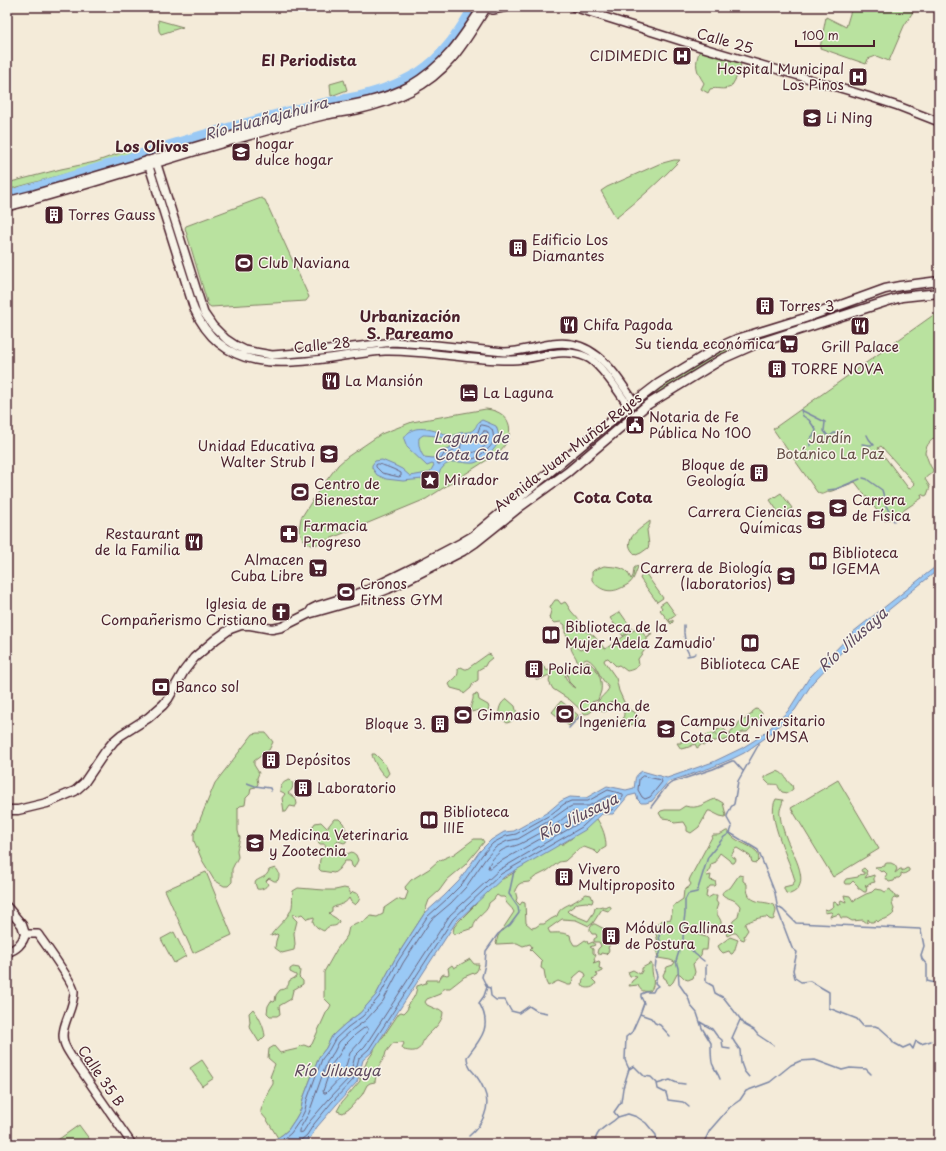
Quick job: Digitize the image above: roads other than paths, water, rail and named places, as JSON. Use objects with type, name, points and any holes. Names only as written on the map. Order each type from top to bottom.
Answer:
[{"type":"main road","points":[[7,201],[156,161],[308,113],[364,102],[383,96],[408,86],[434,69],[462,39],[485,7],[493,10],[508,7]]},
{"type":"main road","name":"Calle 25","points":[[573,7],[697,46],[867,96],[939,122]]},
{"type":"main road","name":"Calle 28","points":[[156,161],[204,313],[213,326],[226,339],[255,356],[270,362],[289,362],[384,342],[436,344],[504,352],[514,352],[553,343],[574,344],[598,360],[603,372],[632,405]]},
{"type":"main road","points":[[7,207],[148,163]]},
{"type":"main road","name":"Calle 28","points":[[148,163],[197,316],[207,332],[226,349],[240,356],[255,356]]},
{"type":"main road","points":[[186,280],[193,277]]},
{"type":"main road","name":"Avenida Juan Muñoz Reyes","points":[[379,589],[473,536],[658,384],[723,345],[805,318],[885,289],[939,281]]},
{"type":"main road","points":[[900,286],[902,297]]},
{"type":"main road","name":"Avenida Juan Muñoz Reyes","points":[[7,810],[18,810],[47,803],[75,791],[84,783],[114,741],[148,718],[163,705],[194,658],[230,629],[241,625],[272,629],[282,627],[308,614],[312,609],[318,606],[366,591],[379,589],[408,579],[463,551],[568,472],[634,415],[658,398],[722,359],[827,320],[902,297],[939,293]]},
{"type":"main road","points":[[197,316],[204,313]]},
{"type":"main road","points":[[384,342],[385,351]]},
{"type":"main road","name":"Calle 28","points":[[313,356],[385,351],[504,360],[527,359],[565,352],[589,353]]},
{"type":"main road","points":[[504,352],[504,360]]},
{"type":"main road","points":[[632,405],[634,415]]},
{"type":"main road","points":[[7,907],[22,925],[25,934],[21,944],[7,952]]},
{"type":"main road","name":"Calle 35 B","points":[[25,934],[38,934],[67,976],[74,989],[72,1008],[63,1030],[63,1041],[71,1056],[132,1144]]},
{"type":"water","name":"Laguna de Cota Cota","points":[[482,420],[496,426],[498,431],[497,444],[493,450],[475,463],[449,463],[443,467],[432,483],[423,479],[403,481],[386,479],[377,475],[372,468],[375,461],[382,460],[402,469],[410,476],[428,473],[434,465],[432,464],[427,466],[407,447],[404,439],[407,434],[421,428],[452,436],[471,431]],"holes":[[[423,435],[437,436],[446,439],[451,445],[450,449],[443,450],[438,456],[433,458],[424,457],[421,453],[419,443],[419,438]]]},
{"type":"water","name":"Río Jilusaya","points":[[939,564],[939,569],[859,634],[813,682],[795,710],[768,736],[744,753],[732,759],[668,782],[652,801],[641,803],[636,794],[628,796],[613,814],[602,814],[585,830],[504,877],[456,922],[372,1052],[363,1060],[357,1082],[317,1127],[310,1138],[302,1144],[267,1144],[288,1130],[296,1118],[301,1109],[303,1099],[319,1057],[326,1048],[332,1036],[360,1013],[376,995],[395,959],[424,914],[459,881],[479,852],[491,840],[504,832],[514,831],[548,812],[561,801],[570,797],[586,798],[607,786],[626,790],[634,788],[636,777],[642,771],[667,778],[713,762],[755,740],[788,711],[809,678],[853,632]]},
{"type":"waterway","name":"Río Huañajahuira","points":[[7,195],[198,136],[317,104],[363,95],[393,85],[417,73],[435,59],[456,35],[473,7]]},
{"type":"waterway","points":[[810,446],[810,439],[816,430],[809,420],[803,416],[801,410],[825,422],[824,431],[828,436],[834,433],[849,436]]},
{"type":"waterway","points":[[867,435],[874,445],[870,445]]},
{"type":"waterway","points":[[862,444],[869,445]]},
{"type":"waterway","points":[[863,478],[867,479]]},
{"type":"waterway","points":[[828,490],[836,489],[860,479]]},
{"type":"waterway","points":[[868,480],[882,490],[884,502],[892,517]]},
{"type":"waterway","points":[[684,625],[684,632]]},
{"type":"waterway","points":[[684,633],[686,648],[689,654]]},
{"type":"waterway","points":[[687,656],[696,653]]},
{"type":"waterway","points":[[569,728],[581,715]]},
{"type":"waterway","points":[[720,1079],[712,1064],[711,1043],[702,1028],[697,1013],[691,1006],[688,997],[679,984],[676,961],[683,939],[685,900],[688,894],[697,892],[708,857],[724,837],[730,833],[732,827],[727,816],[734,804],[738,781],[759,743]]},
{"type":"waterway","name":"Río Jilusaya","points":[[651,807],[666,787],[671,783],[732,761],[734,761],[743,771]]},
{"type":"waterway","points":[[247,783],[255,786],[270,788],[271,791]]},
{"type":"waterway","points":[[730,833],[758,850],[775,893],[778,911],[792,948],[797,952],[793,970],[795,978],[801,982],[810,981],[829,992],[829,1008],[857,1019],[863,1026],[875,1026],[880,1028],[894,1043],[903,1048],[910,1045],[913,1049],[916,1041],[921,1044],[931,1041]]},
{"type":"waterway","points":[[469,1136],[482,1121],[487,1103],[483,1088],[470,1068],[467,1057],[484,1032],[485,1019],[479,1003],[484,996],[487,987],[482,977],[486,951],[498,934],[510,925],[519,913],[518,907],[509,894],[514,871]]},
{"type":"waterway","points":[[778,907],[796,923],[920,929],[924,946],[921,955],[922,959],[927,965],[927,981],[935,983],[939,987]]},
{"type":"waterway","points":[[657,959],[661,950],[659,935],[663,930]]},
{"type":"waterway","points":[[683,940],[695,954],[704,961]]},
{"type":"waterway","points":[[656,961],[655,969],[657,976],[655,983],[658,986],[653,992],[641,994],[644,1003],[632,1032],[626,1037],[625,1060],[629,1069],[623,1088],[621,1102],[614,1112],[618,1117],[628,1114],[637,1117],[646,1123],[656,1135],[657,1144]]},
{"type":"waterway","points":[[706,965],[706,982],[713,986],[715,993],[724,998],[745,1025],[773,1045]]},
{"type":"waterway","points":[[487,987],[490,988],[491,996],[496,1000],[505,1000],[511,1011],[519,1013],[529,1006],[537,1011],[547,1013]]},
{"type":"waterway","points":[[640,1014],[651,1018],[670,1036]]},
{"type":"waterway","points":[[740,1020],[732,1038],[740,1050],[741,1063],[744,1071],[749,1077]]},
{"type":"waterway","points":[[700,1022],[712,1029],[722,1040],[723,1048],[730,1049]]},
{"type":"waterway","points":[[703,1144],[710,1130],[730,1107],[740,1100],[746,1091],[770,1082],[791,1065],[800,1061],[815,1060],[842,1070],[850,1068],[866,1069],[871,1074]]},
{"type":"waterway","points":[[629,1069],[634,1066],[644,1076],[651,1077],[657,1083],[658,1089],[666,1093],[668,1100],[683,1102],[689,1107]]},
{"type":"waterway","points":[[657,1084],[670,1080],[685,1084]]},
{"type":"waterway","points":[[594,1144],[600,1130],[618,1117]]},
{"type":"place","name":"CIDIMEDIC","points":[[682,56]]},
{"type":"place","name":"Hospital Municipal Los Pinos","points":[[858,77]]},
{"type":"place","name":"Li Ning","points":[[812,118]]},
{"type":"place","name":"hogar dulce hogar","points":[[241,152]]},
{"type":"place","name":"Torres Gauss","points":[[54,215]]},
{"type":"place","name":"Edificio Los Diamantes","points":[[518,248]]},
{"type":"place","name":"Club Naviana","points":[[244,263]]},
{"type":"place","name":"Torres 3","points":[[765,306]]},
{"type":"place","name":"Chifa Pagoda","points":[[569,325]]},
{"type":"place","name":"Grill Palace","points":[[860,326]]},
{"type":"place","name":"Su tienda económica","points":[[789,344]]},
{"type":"place","name":"TORRE NOVA","points":[[777,369]]},
{"type":"place","name":"La Mansión","points":[[331,381]]},
{"type":"place","name":"La Laguna","points":[[469,393]]},
{"type":"place","name":"Notaria de Fe Pública No 100","points":[[635,425]]},
{"type":"place","name":"Unidad Educativa Walter Strub I","points":[[329,454]]},
{"type":"place","name":"Bloque de Geología","points":[[759,473]]},
{"type":"place","name":"Mirador","points":[[430,480]]},
{"type":"place","name":"Centro de Bienestar","points":[[300,492]]},
{"type":"place","name":"Carrera de Física","points":[[838,508]]},
{"type":"place","name":"Carrera Ciencias Químicas","points":[[816,520]]},
{"type":"place","name":"Farmacia Progreso","points":[[289,534]]},
{"type":"place","name":"Restaurant de la Familia","points":[[194,542]]},
{"type":"place","name":"Biblioteca IGEMA","points":[[818,561]]},
{"type":"place","name":"Almacen Cuba Libre","points":[[318,568]]},
{"type":"place","name":"Carrera de Biología (laboratorios)","points":[[786,576]]},
{"type":"place","name":"Cronos Fitness GYM","points":[[346,592]]},
{"type":"place","name":"Iglesia de Compañerismo Cristiano","points":[[281,612]]},
{"type":"place","name":"Biblioteca de la Mujer 'Adela Zamudio'","points":[[551,635]]},
{"type":"place","name":"Biblioteca CAE","points":[[750,643]]},
{"type":"place","name":"Policia","points":[[534,669]]},
{"type":"place","name":"Banco sol","points":[[161,687]]},
{"type":"place","name":"Cancha de Ingeniería","points":[[565,714]]},
{"type":"place","name":"Gimnasio","points":[[463,715]]},
{"type":"place","name":"Bloque 3.","points":[[440,724]]},
{"type":"place","name":"Campus Universitario Cota Cota - UMSA","points":[[666,729]]},
{"type":"place","name":"Depósitos","points":[[271,760]]},
{"type":"place","name":"Laboratorio","points":[[303,788]]},
{"type":"place","name":"Biblioteca IIIE","points":[[429,820]]},
{"type":"place","name":"Medicina Veterinaria y Zootecnia","points":[[255,843]]},
{"type":"place","name":"Vivero Multiproposito","points":[[564,877]]},
{"type":"place","name":"Módulo Gallinas de Postura","points":[[611,936]]},
{"type":"district","name":"El Periodista","points":[[309,61]]},
{"type":"district","name":"Los Olivos","points":[[152,147]]},
{"type":"district","name":"Urbanización S. Pareamo","points":[[410,326]]},
{"type":"district","name":"Cota Cota","points":[[613,498]]},
{"type":"park label","name":"Jardín Botánico La Paz","points":[[830,446]]}]
